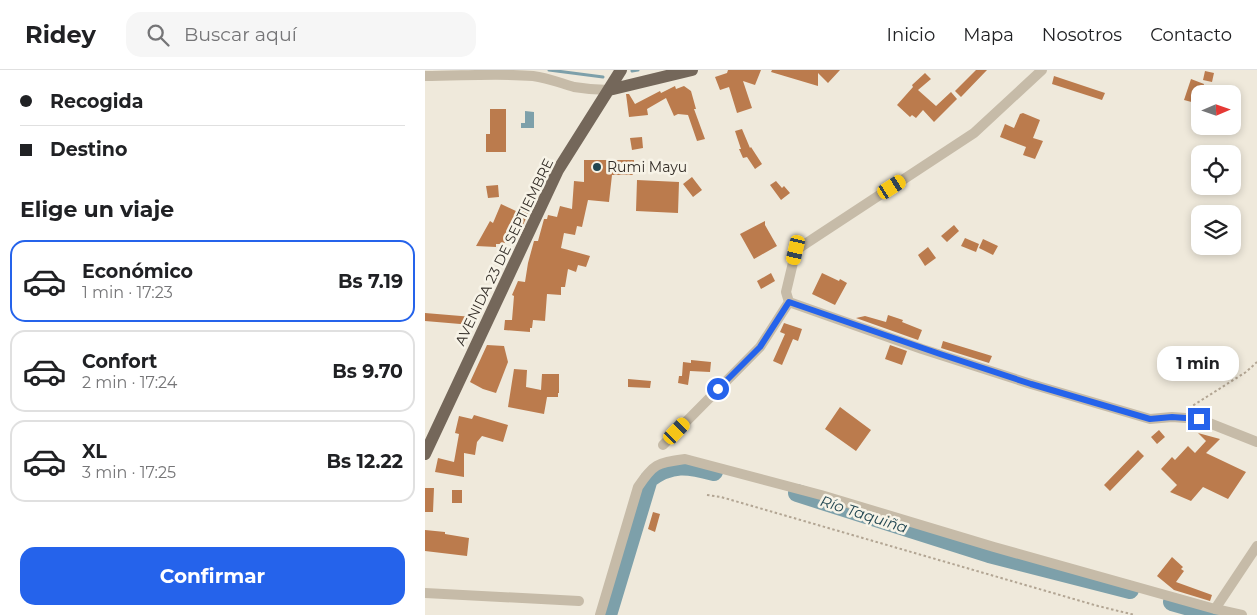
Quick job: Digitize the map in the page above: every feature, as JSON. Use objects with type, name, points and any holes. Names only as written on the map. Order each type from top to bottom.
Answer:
[{"type":"main road","name":"AVENIDA 23 DE SEPTIEMBRE","points":[[426,449],[558,170],[621,70]]},
{"type":"main road","points":[[612,86],[692,70]]},
{"type":"street","points":[[663,446],[760,347],[789,302],[786,292],[796,250],[974,133],[1042,70]]},
{"type":"street","points":[[425,76],[535,76],[593,90],[612,86]]},
{"type":"street","points":[[789,302],[922,348],[1150,419],[1172,417],[1199,419],[1257,442]]},
{"type":"street","points":[[600,615],[638,487],[649,470],[655,465],[685,459],[821,495],[994,547],[1241,615]]},
{"type":"street","points":[[1215,609],[1257,546]]},
{"type":"street","points":[[425,592],[579,601]]},
{"type":"path","points":[[1188,409],[1246,372],[1257,362]]},
{"type":"path","points":[[707,496],[721,497],[1135,615]]},
{"type":"water","points":[[525,111],[534,112],[534,128],[521,128],[521,123],[525,123]]},
{"type":"building","points":[[728,70],[761,70],[755,85],[743,81],[752,108],[737,113],[729,87],[720,90],[715,77],[727,73]]},
{"type":"building","points":[[772,70],[840,70],[828,83],[818,73],[818,86],[771,72]]},
{"type":"building","points":[[976,70],[987,70],[961,97],[955,91]]},
{"type":"building","points":[[1205,71],[1214,73],[1212,82],[1203,80]]},
{"type":"building","points":[[925,73],[931,79],[918,90],[936,106],[951,92],[957,99],[934,122],[923,110],[916,118],[912,115],[910,117],[897,105],[913,87],[912,85]]},
{"type":"building","points":[[1054,76],[1105,93],[1102,100],[1052,84]]},
{"type":"building","points":[[1191,79],[1204,84],[1191,85],[1191,102],[1184,100]]},
{"type":"building","points":[[675,86],[676,89],[684,86],[691,91],[696,109],[694,109],[705,139],[697,141],[688,115],[678,114],[674,116],[666,98],[647,109],[648,115],[629,117],[626,94],[629,94],[635,104],[660,91],[661,93]]},
{"type":"building","points":[[490,109],[506,109],[506,152],[486,152],[486,134],[490,134]]},
{"type":"building","points":[[1023,113],[1040,120],[1033,138],[1043,141],[1035,159],[1023,155],[1026,147],[1000,137],[1005,124],[1014,128],[1020,114]]},
{"type":"building","points":[[742,129],[750,148],[762,164],[755,169],[747,157],[743,158],[739,149],[741,149],[735,131]]},
{"type":"building","points":[[642,137],[643,148],[632,150],[630,138]]},
{"type":"building","points":[[584,160],[634,160],[633,175],[612,175],[609,202],[588,200],[582,227],[577,226],[575,235],[564,233],[561,248],[590,256],[586,267],[578,265],[576,272],[568,269],[565,287],[561,287],[561,295],[547,294],[545,321],[533,320],[530,332],[504,330],[505,320],[512,320],[514,296],[512,295],[518,281],[525,282],[534,241],[538,241],[544,219],[547,219],[548,215],[557,217],[560,206],[572,209],[574,181],[584,182]]},
{"type":"building","points":[[692,177],[702,190],[693,197],[683,184]]},
{"type":"building","points":[[637,180],[679,182],[678,213],[636,211]]},
{"type":"building","points":[[776,181],[790,193],[781,200],[770,185]]},
{"type":"building","points":[[498,185],[499,197],[488,198],[486,186]]},
{"type":"building","points":[[501,204],[518,212],[521,206],[530,210],[515,242],[507,238],[504,244],[496,244],[496,247],[476,246],[490,221],[493,223]]},
{"type":"building","points":[[765,221],[765,225],[777,246],[754,259],[740,234]]},
{"type":"building","points":[[954,225],[959,231],[947,242],[941,236]]},
{"type":"building","points":[[965,238],[979,244],[976,252],[961,246]]},
{"type":"building","points":[[983,239],[998,246],[993,255],[979,248]]},
{"type":"building","points":[[928,247],[936,258],[925,266],[918,255]]},
{"type":"building","points":[[771,273],[775,281],[761,289],[757,281]]},
{"type":"building","points":[[822,273],[847,283],[835,305],[812,294]]},
{"type":"building","points":[[425,313],[473,317],[472,325],[425,321]]},
{"type":"building","points":[[888,315],[922,330],[918,340],[856,318],[865,316],[886,322]]},
{"type":"building","points":[[784,323],[802,329],[798,341],[793,339],[782,365],[773,361],[785,334],[780,332]]},
{"type":"building","points":[[943,341],[992,356],[989,363],[941,348]]},
{"type":"building","points":[[487,345],[504,346],[508,362],[496,393],[470,382]]},
{"type":"building","points":[[890,345],[907,351],[902,365],[885,359]]},
{"type":"building","points":[[691,360],[711,362],[710,372],[690,371],[688,385],[678,383],[679,376],[682,376],[683,362],[691,363]]},
{"type":"building","points":[[514,369],[527,370],[526,387],[541,390],[542,374],[559,374],[558,397],[547,397],[544,414],[508,407]]},
{"type":"building","points":[[628,379],[651,381],[650,388],[628,387]]},
{"type":"building","points":[[840,407],[871,430],[856,451],[825,429]]},
{"type":"building","points":[[474,415],[508,425],[503,442],[482,436],[477,442],[475,455],[464,453],[464,477],[435,472],[438,458],[454,462],[459,434],[455,433],[459,416],[472,419]]},
{"type":"building","points":[[1159,430],[1165,437],[1157,444],[1151,437]]},
{"type":"building","points":[[1198,433],[1220,439],[1206,453],[1246,472],[1228,499],[1203,487],[1191,501],[1170,492],[1177,485],[1161,469],[1172,457],[1175,460],[1188,446],[1195,453],[1206,441]]},
{"type":"building","points":[[1138,450],[1144,456],[1110,491],[1104,485]]},
{"type":"building","points":[[425,488],[434,488],[433,512],[425,512]]},
{"type":"building","points":[[452,490],[462,490],[462,503],[452,503]]},
{"type":"building","points":[[653,512],[660,514],[655,532],[648,529]]},
{"type":"building","points":[[425,530],[445,532],[445,534],[469,538],[467,556],[425,551]]},
{"type":"building","points":[[1172,557],[1183,567],[1181,569],[1184,571],[1176,582],[1212,595],[1210,601],[1174,590],[1157,576]]},
{"type":"waterway","points":[[549,70],[603,77]]},
{"type":"waterway","points":[[632,71],[638,70]]},
{"type":"waterway","name":"Río Taquiña","points":[[608,615],[649,479],[665,470],[680,466],[714,472]]},
{"type":"waterway","name":"Río Taquiña","points":[[797,493],[989,554],[1130,590]]},
{"type":"waterway","name":"Río Taquiña","points":[[1172,602],[1217,615]]},
{"type":"place","name":"Rumi Mayu","points":[[597,167]]},
{"type":"route","points":[[718,389],[760,347],[789,302],[1031,384],[1150,419],[1172,417],[1199,419]]}]
